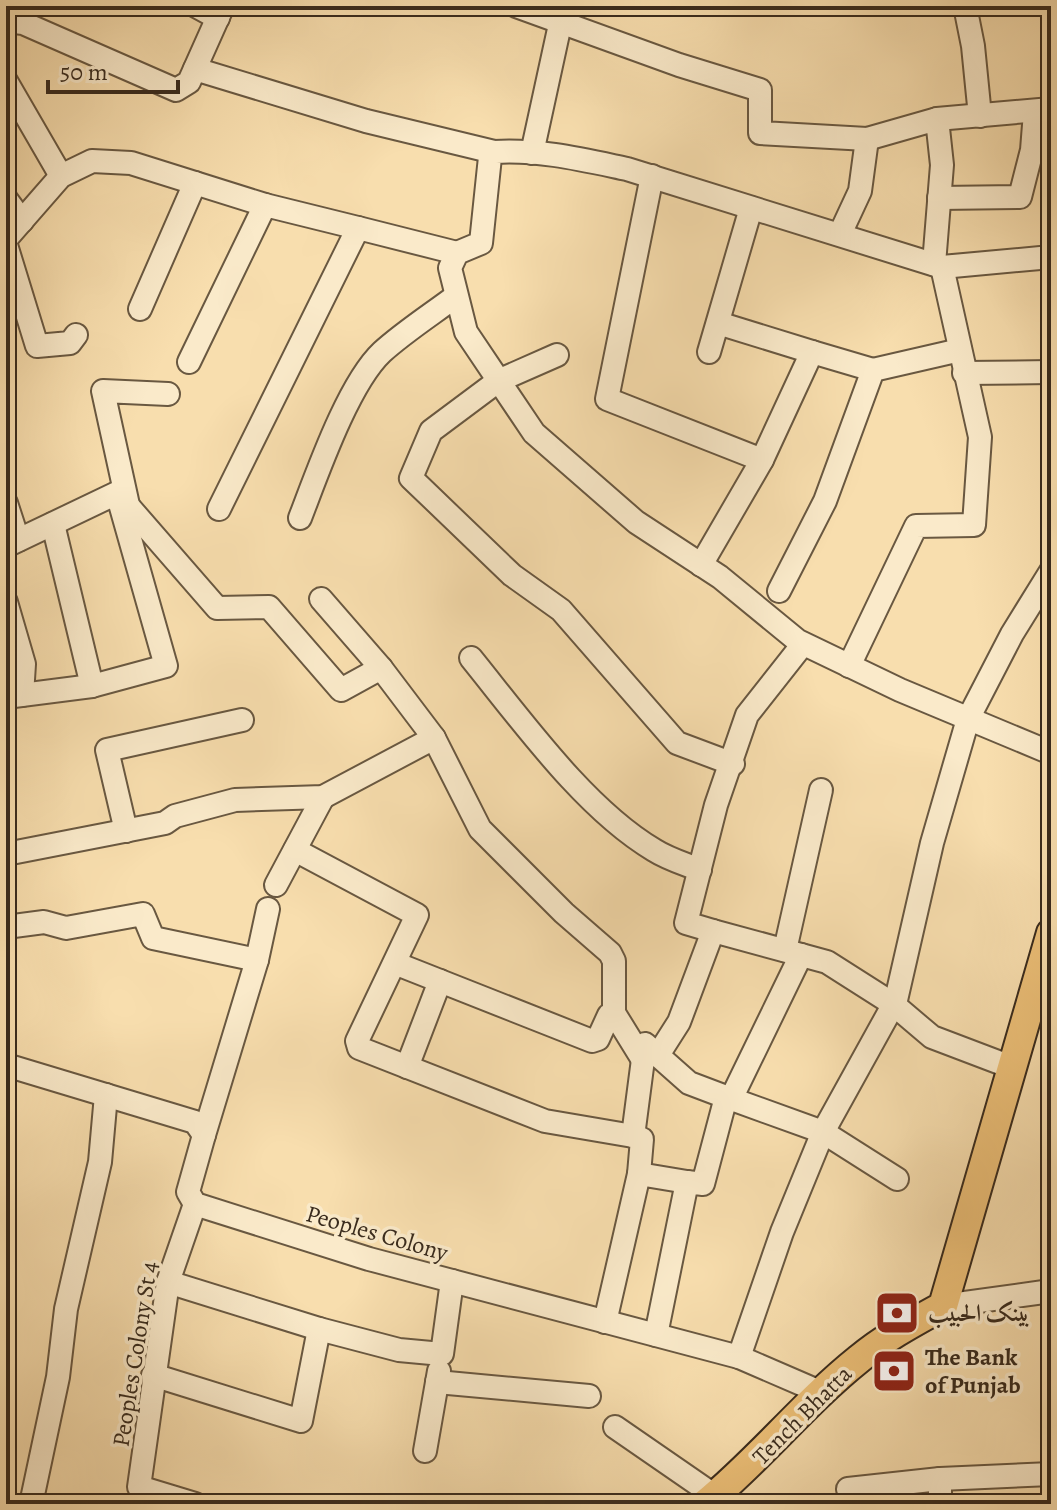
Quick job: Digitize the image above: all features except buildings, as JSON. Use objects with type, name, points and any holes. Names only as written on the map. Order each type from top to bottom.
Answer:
[{"type":"main road","points":[[943,1306],[1051,933]]},
{"type":"main road","name":"Tench Bhatta","points":[[710,1500],[751,1466],[820,1392],[860,1357],[943,1306]]},
{"type":"street","points":[[6,21],[23,23],[176,90],[184,88],[195,69],[220,12],[196,6]]},
{"type":"street","points":[[516,6],[562,14],[679,65],[760,90],[760,133],[867,139],[937,119],[1043,110],[1020,197],[939,198]]},
{"type":"street","points":[[965,6],[973,46],[980,116]]},
{"type":"street","points":[[532,153],[562,14]]},
{"type":"street","points":[[195,69],[366,121],[494,152],[575,158],[652,176],[938,265],[1051,257]]},
{"type":"street","points":[[6,81],[61,176]]},
{"type":"street","points":[[849,666],[916,526],[974,525],[980,437],[938,265],[942,165],[937,119]]},
{"type":"street","points":[[840,234],[860,191],[867,139]]},
{"type":"street","points":[[10,235],[61,176],[92,161],[105,161],[131,163],[265,205],[457,253],[481,243],[490,157],[494,152]]},
{"type":"street","points":[[652,176],[607,399],[762,460]]},
{"type":"street","points":[[140,309],[195,183]]},
{"type":"street","points":[[6,199],[10,235],[37,346],[70,343],[76,335]]},
{"type":"street","points":[[189,362],[265,205]]},
{"type":"street","points":[[709,352],[751,208]]},
{"type":"street","points":[[219,509],[358,228]]},
{"type":"street","points":[[457,253],[450,268],[466,332],[498,381],[534,433],[636,522],[701,565],[803,644],[1051,753]]},
{"type":"street","points":[[300,518],[320,466],[357,389],[380,354],[456,296]]},
{"type":"street","points":[[718,323],[873,370],[960,350]]},
{"type":"street","points":[[701,565],[762,460],[812,352]]},
{"type":"street","points":[[557,355],[498,381],[431,431],[411,478],[512,575],[561,610],[677,743],[733,764]]},
{"type":"street","points":[[779,591],[825,501],[873,370]]},
{"type":"street","points":[[964,373],[1051,372]]},
{"type":"street","points":[[6,602],[24,664],[14,696],[92,686],[166,666],[123,500],[103,391],[168,394]]},
{"type":"street","points":[[6,503],[12,543],[53,524],[123,500]]},
{"type":"street","points":[[123,500],[217,608],[269,607],[341,690],[381,668]]},
{"type":"street","points":[[53,524],[92,686]]},
{"type":"street","points":[[739,1357],[782,1232],[823,1132],[893,1004],[932,843],[968,719],[1012,634],[1051,571]]},
{"type":"street","points":[[321,599],[381,668],[434,738],[480,829],[564,913],[610,953],[614,961],[614,1013],[650,1058],[689,1083],[823,1132],[897,1179]]},
{"type":"street","points":[[803,644],[747,715],[733,764],[716,805],[686,923],[827,962],[893,1004],[932,1037],[1011,1067]]},
{"type":"street","points":[[471,658],[566,772],[611,815],[654,850],[700,870]]},
{"type":"street","points":[[126,831],[107,750],[242,720]]},
{"type":"street","points":[[6,854],[165,823],[175,816],[235,800],[323,797],[434,738]]},
{"type":"street","points":[[639,1174],[703,1184],[728,1098],[793,953],[821,790]]},
{"type":"street","points":[[276,885],[323,797]]},
{"type":"street","points":[[295,850],[417,915],[357,1045],[545,1121],[642,1139],[639,1174],[605,1322]]},
{"type":"street","points":[[195,1204],[188,1192],[257,960],[268,909]]},
{"type":"street","points":[[6,927],[44,922],[66,928],[143,914],[153,938],[257,960]]},
{"type":"street","points":[[633,1136],[650,1058],[679,1022],[713,931]]},
{"type":"street","points":[[397,964],[592,1041],[598,1039],[609,1015],[614,1013]]},
{"type":"street","points":[[407,1067],[440,981]]},
{"type":"street","points":[[6,1065],[195,1122],[204,1135]]},
{"type":"street","points":[[31,1504],[58,1377],[66,1309],[100,1162],[106,1095]]},
{"type":"street","points":[[656,1335],[687,1182]]},
{"type":"street","name":"Peoples Colony","points":[[195,1204],[369,1259],[739,1357],[820,1392]]},
{"type":"street","name":"Peoples Colony St 4","points":[[195,1204],[168,1282],[139,1487],[195,1504]]},
{"type":"street","points":[[425,1451],[452,1281]]},
{"type":"street","points":[[168,1282],[319,1329],[399,1350],[442,1354]]},
{"type":"street","points":[[943,1306],[1051,1291]]},
{"type":"street","points":[[153,1375],[301,1421],[319,1329]]},
{"type":"street","points":[[437,1382],[589,1396]]},
{"type":"street","points":[[615,1427],[710,1500]]},
{"type":"street","points":[[848,1489],[940,1479],[1051,1474]]},
{"type":"street","points":[[940,1479],[940,1504]]},
{"type":"place","name":"بينک الحبيب","points":[[897,1313]]},
{"type":"place","name":"The Bank of Punjab","points":[[894,1371]]}]
